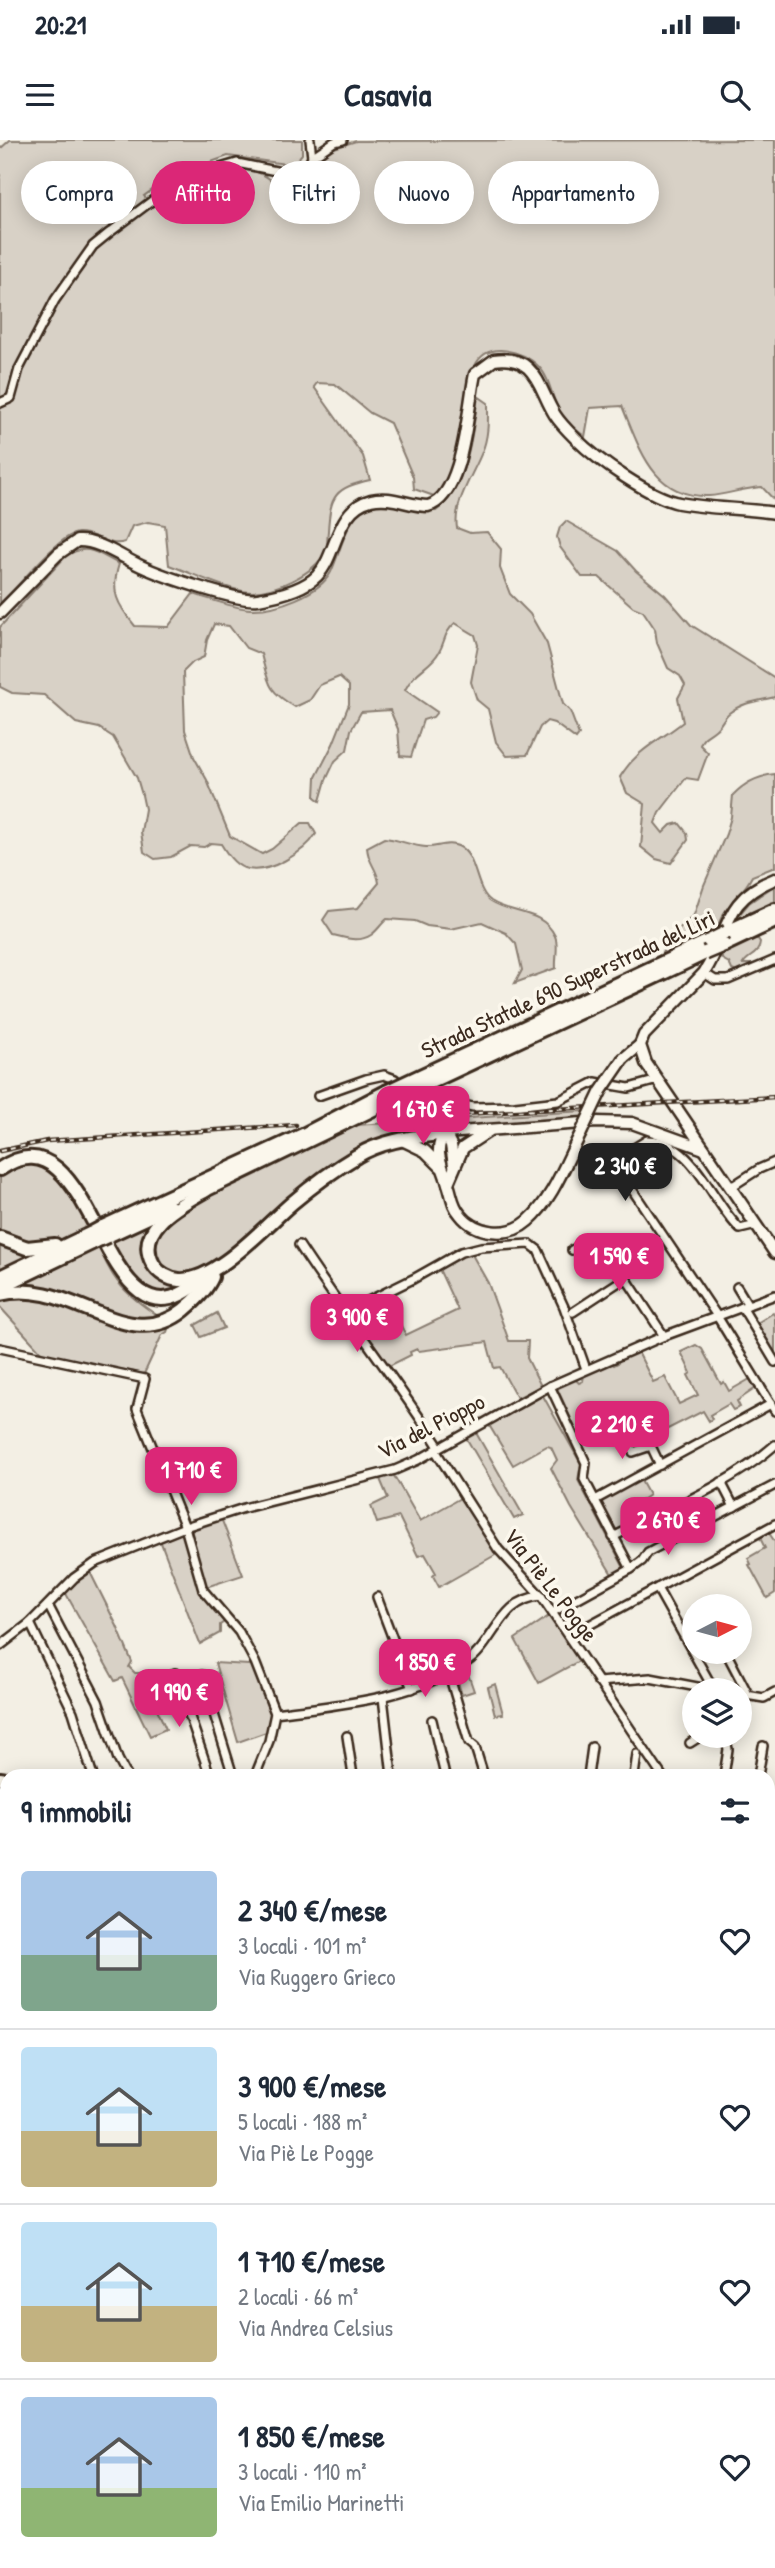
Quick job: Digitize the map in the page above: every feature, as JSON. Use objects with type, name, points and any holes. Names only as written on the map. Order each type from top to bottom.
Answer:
[{"type":"highway","name":"Strada Statale 690 Superstrada del Liri","points":[[726,939],[775,910]]},
{"type":"highway","name":"Strada Statale 690 Superstrada del Liri","points":[[0,1277],[707,947],[775,921]]},
{"type":"highway","name":"Strada Statale 690 Superstrada del Liri","points":[[0,1287],[98,1232],[206,1190],[388,1097]]},
{"type":"highway","points":[[0,1169],[11,1162],[27,1158],[54,1166],[73,1186],[117,1275],[134,1294],[149,1305],[163,1308],[178,1305],[195,1293],[214,1272],[295,1201],[359,1154],[381,1144],[445,1133]]},
{"type":"highway","points":[[206,1190],[162,1219],[152,1234],[149,1250],[156,1268],[172,1279],[191,1280],[214,1272]]},
{"type":"highway","points":[[0,1238],[17,1246],[38,1249],[98,1232]]},
{"type":"highway","points":[[0,1294],[20,1290],[50,1294],[130,1324],[149,1326],[166,1322],[182,1312],[206,1288],[214,1272]]},
{"type":"main road","points":[[0,613],[58,554],[77,541],[94,543],[144,568],[244,600],[275,596],[300,586],[318,574],[344,521],[350,512],[360,505],[369,500],[394,499],[428,506],[441,498],[457,468],[466,441],[475,374],[482,366],[494,360],[511,361],[526,366],[539,380],[556,417],[576,439],[617,471],[667,500],[775,513]]},
{"type":"main road","points":[[705,1149],[632,1124],[597,1122],[493,1129],[445,1133],[439,1140],[438,1154],[451,1199],[459,1214],[470,1225],[491,1231],[517,1229],[538,1210],[550,1194],[581,1133],[601,1091],[623,1059],[640,1045],[644,1035],[704,973],[712,961],[724,924],[735,908],[751,892],[775,879]]},
{"type":"main road","points":[[640,1045],[643,1057],[730,1187],[757,1225],[771,1238],[775,1253]]},
{"type":"main road","points":[[448,1183],[463,1147],[493,1129]]},
{"type":"main road","points":[[445,1133],[452,1145],[454,1166]]},
{"type":"main road","points":[[402,1140],[425,1151],[441,1167]]},
{"type":"street","points":[[310,140],[312,157]]},
{"type":"street","points":[[0,403],[11,398],[19,369],[73,271],[93,246],[109,233],[161,194],[219,168],[237,163],[292,173],[306,167],[312,157],[334,142],[343,140]]},
{"type":"street","points":[[704,973],[715,980],[728,980],[775,960]]},
{"type":"street","points":[[318,1096],[384,1074],[395,1079],[412,1098],[420,1102],[473,1107],[514,1106],[558,1101],[595,1082],[629,1088],[658,1080]]},
{"type":"street","points":[[595,1500],[773,1407],[717,1316],[613,1161],[647,1140],[671,1147],[692,1163],[740,1229],[757,1225]]},
{"type":"street","points":[[730,1187],[758,1169],[775,1162]]},
{"type":"street","points":[[572,1250],[594,1240],[601,1240],[664,1336]]},
{"type":"street","points":[[344,1313],[469,1249],[530,1244],[538,1250],[564,1307],[586,1369]]},
{"type":"street","name":"Via Piè Le Pogge","points":[[299,1245],[344,1313],[388,1371],[498,1549],[553,1612],[657,1769]]},
{"type":"street","points":[[573,1312],[625,1278]]},
{"type":"street","points":[[737,1287],[775,1362]]},
{"type":"street","name":"Via del Pioppo","points":[[0,1646],[30,1623],[74,1578],[95,1563],[185,1527],[274,1499],[380,1475],[418,1460],[550,1385],[664,1336],[775,1295]]},
{"type":"street","points":[[0,1348],[145,1379],[137,1409],[185,1527],[203,1590],[239,1632],[275,1713],[269,1741],[258,1769]]},
{"type":"street","points":[[550,1385],[586,1463],[584,1479],[631,1569]]},
{"type":"street","points":[[613,1420],[619,1420],[633,1452],[651,1446],[660,1465]]},
{"type":"street","points":[[613,1537],[746,1468],[775,1445]]},
{"type":"street","points":[[721,1482],[734,1507]]},
{"type":"street","points":[[553,1612],[631,1569],[642,1561],[648,1552],[775,1485]]},
{"type":"street","points":[[569,1636],[775,1524]]},
{"type":"street","points":[[657,1588],[707,1678]]},
{"type":"street","points":[[275,1713],[412,1689],[474,1656],[505,1613],[530,1598],[541,1596]]},
{"type":"street","points":[[377,1597],[412,1689]]},
{"type":"street","points":[[48,1605],[98,1701],[123,1769]]},
{"type":"street","points":[[30,1623],[73,1712],[91,1769]]},
{"type":"street","points":[[448,1671],[469,1742],[475,1747],[482,1769]]},
{"type":"street","points":[[175,1673],[208,1769]]},
{"type":"street","points":[[202,1675],[231,1769]]},
{"type":"street","points":[[598,1682],[650,1678],[682,1684]]},
{"type":"street","points":[[752,1696],[764,1698],[775,1692]]},
{"type":"street","points":[[383,1696],[391,1769]]},
{"type":"street","points":[[432,1720],[442,1769]]},
{"type":"street","points":[[347,1736],[352,1769]]},
{"type":"street","points":[[759,1769],[763,1746]]},
{"type":"street","points":[[589,1769],[592,1747]]},
{"type":"street","points":[[725,1769],[728,1748]]},
{"type":"street","points":[[635,1769],[637,1754]]},
{"type":"shaded area","points":[[10,140],[302,140],[302,154],[296,161],[269,162],[228,156],[214,161],[151,161],[151,191],[144,196],[151,203],[151,224],[255,224],[255,172],[269,178],[269,224],[360,224],[360,161],[316,161],[331,149],[356,141],[775,140],[775,501],[762,487],[709,496],[674,489],[651,468],[622,406],[590,408],[585,437],[561,415],[539,367],[515,352],[496,350],[481,358],[475,366],[459,453],[450,476],[434,496],[414,489],[413,477],[390,423],[370,413],[335,384],[317,383],[314,387],[363,456],[370,480],[349,486],[337,495],[330,509],[325,552],[312,568],[293,580],[271,589],[242,591],[169,565],[165,525],[148,522],[132,526],[125,542],[107,542],[84,533],[70,536],[49,552],[0,603],[0,149]]},
{"type":"shaded area","points":[[478,396],[488,403],[487,434],[461,499],[457,528],[470,533],[487,532],[501,549],[500,568],[510,594],[530,614],[547,644],[563,704],[570,711],[579,735],[576,739],[547,721],[540,727],[527,755],[507,756],[496,742],[488,709],[477,700],[471,682],[478,645],[475,635],[455,623],[436,657],[413,678],[405,690],[437,712],[433,717],[423,720],[411,757],[400,756],[398,729],[390,710],[361,712],[351,730],[347,750],[335,761],[326,780],[320,801],[315,797],[316,777],[349,704],[349,686],[339,677],[320,685],[310,700],[295,707],[274,691],[261,654],[246,648],[229,626],[214,624],[204,657],[193,662],[183,672],[185,730],[194,757],[207,780],[230,836],[262,854],[272,849],[302,823],[310,823],[316,834],[294,855],[263,869],[253,870],[236,864],[221,844],[191,846],[171,857],[155,859],[144,852],[141,832],[145,809],[142,795],[137,778],[113,737],[99,728],[76,723],[44,695],[12,693],[0,687],[0,627],[66,556],[80,550],[99,553],[119,564],[115,590],[120,604],[135,626],[168,627],[193,594],[229,605],[261,609],[284,604],[307,594],[331,572],[346,533],[363,509],[372,504],[387,502],[436,511],[446,501],[455,489],[467,458]]},
{"type":"shaded area","points":[[566,521],[618,551],[636,571],[665,595],[691,625],[775,678],[775,697],[734,709],[706,736],[700,745],[708,753],[698,780],[686,778],[659,813],[655,823],[663,833],[671,825],[679,823],[687,833],[688,840],[671,863],[656,859],[641,847],[645,804],[627,793],[620,777],[641,752],[683,722],[678,698],[685,685],[680,676],[668,668],[657,643],[655,629],[643,611],[633,607],[599,577],[582,577],[560,547],[557,537],[560,527]]},
{"type":"shaded area","points":[[775,774],[775,867],[752,876],[723,915],[717,931],[659,959],[669,939],[694,915],[726,834],[733,795],[752,781]]},
{"type":"shaded area","points":[[384,838],[426,847],[454,845],[464,850],[473,864],[481,889],[491,901],[535,917],[549,927],[556,940],[556,968],[515,983],[522,970],[516,944],[506,933],[482,922],[451,929],[427,926],[415,921],[387,919],[373,933],[362,939],[333,935],[323,920],[329,911],[358,908],[379,883],[367,847]]},
{"type":"shaded area","points":[[775,885],[775,905],[732,923],[749,903]]},
{"type":"shaded area","points":[[754,939],[760,942],[759,947],[743,964],[752,964],[750,970],[739,973],[732,970],[729,963],[722,959],[722,954]]},
{"type":"shaded area","points":[[584,1111],[583,1117],[398,1136],[375,1141],[209,1268],[191,1278],[165,1271],[153,1255],[155,1235],[182,1208],[356,1125]]},
{"type":"shaded area","points":[[28,1164],[50,1171],[67,1186],[91,1227],[62,1241],[36,1246],[0,1233],[0,1177],[5,1172]]},
{"type":"shaded area","points":[[157,1219],[147,1251],[181,1284],[175,1295],[139,1287],[109,1242]]},
{"type":"shaded area","points":[[0,1241],[32,1253],[33,1255],[0,1270]]},
{"type":"shaded area","points":[[99,1247],[122,1287],[158,1316],[142,1324],[44,1288],[21,1284]]},
{"type":"shaded area","points":[[470,1251],[488,1283],[509,1341],[528,1341],[527,1358],[541,1386],[517,1398],[500,1367],[494,1368],[487,1342],[419,1351],[417,1349],[387,1367],[349,1313],[377,1298],[390,1329],[400,1324],[406,1335],[458,1310],[438,1267]]},
{"type":"shaded area","points":[[17,1292],[148,1330],[169,1326],[144,1374],[42,1353],[0,1307],[0,1296]]},
{"type":"shaded area","points":[[217,1313],[224,1328],[201,1337],[195,1325]]},
{"type":"shaded area","points":[[773,1313],[775,1316],[775,1354],[757,1323]]},
{"type":"shaded area","points":[[696,1345],[702,1349],[721,1384],[724,1382],[729,1391],[750,1379],[756,1388],[737,1401],[740,1407],[733,1410],[729,1404],[710,1415],[712,1419],[709,1421],[703,1411],[648,1439],[635,1408],[577,1432],[556,1386],[574,1378],[579,1383],[583,1381],[584,1375],[611,1363],[614,1365],[618,1363],[618,1359],[638,1352],[653,1382],[665,1377],[679,1404],[698,1395],[681,1352]]},
{"type":"shaded area","points":[[542,1394],[581,1464],[578,1480],[624,1568],[613,1576],[551,1468],[557,1460],[551,1447],[547,1446],[513,1465],[489,1425]]},
{"type":"shaded area","points":[[475,1431],[523,1515],[514,1519],[465,1436]]},
{"type":"shaded area","points":[[393,1474],[420,1521],[462,1497],[497,1554],[439,1587],[433,1576],[436,1573],[425,1554],[418,1556],[399,1517],[377,1523],[371,1506],[388,1498],[380,1479]]},
{"type":"shaded area","points":[[640,1479],[649,1495],[625,1511],[631,1525],[616,1532],[600,1501]]},
{"type":"shaded area","points":[[221,1518],[243,1575],[203,1588],[189,1533]]},
{"type":"shaded area","points":[[183,1533],[198,1585],[227,1620],[220,1625],[220,1633],[200,1644],[160,1540]]},
{"type":"shaded area","points":[[769,1533],[775,1542],[775,1593],[767,1598],[749,1565],[751,1564],[748,1558],[765,1548],[760,1538]]},
{"type":"shaded area","points":[[89,1570],[132,1662],[129,1667],[135,1673],[141,1673],[166,1729],[150,1736],[122,1678],[115,1681],[65,1592]]},
{"type":"shaded area","points":[[552,1614],[581,1660],[539,1683],[515,1639]]},
{"type":"shaded area","points":[[253,1661],[269,1704],[269,1731],[238,1742],[215,1663],[249,1665]]},
{"type":"shaded area","points":[[466,1668],[474,1691],[462,1695],[455,1673]]},
{"type":"shaded area","points":[[495,1684],[503,1714],[495,1715],[488,1687]]},
{"type":"railway","points":[[388,1118],[775,1097]]},
{"type":"railway","points":[[0,1151],[47,1141],[296,1125]]}]
